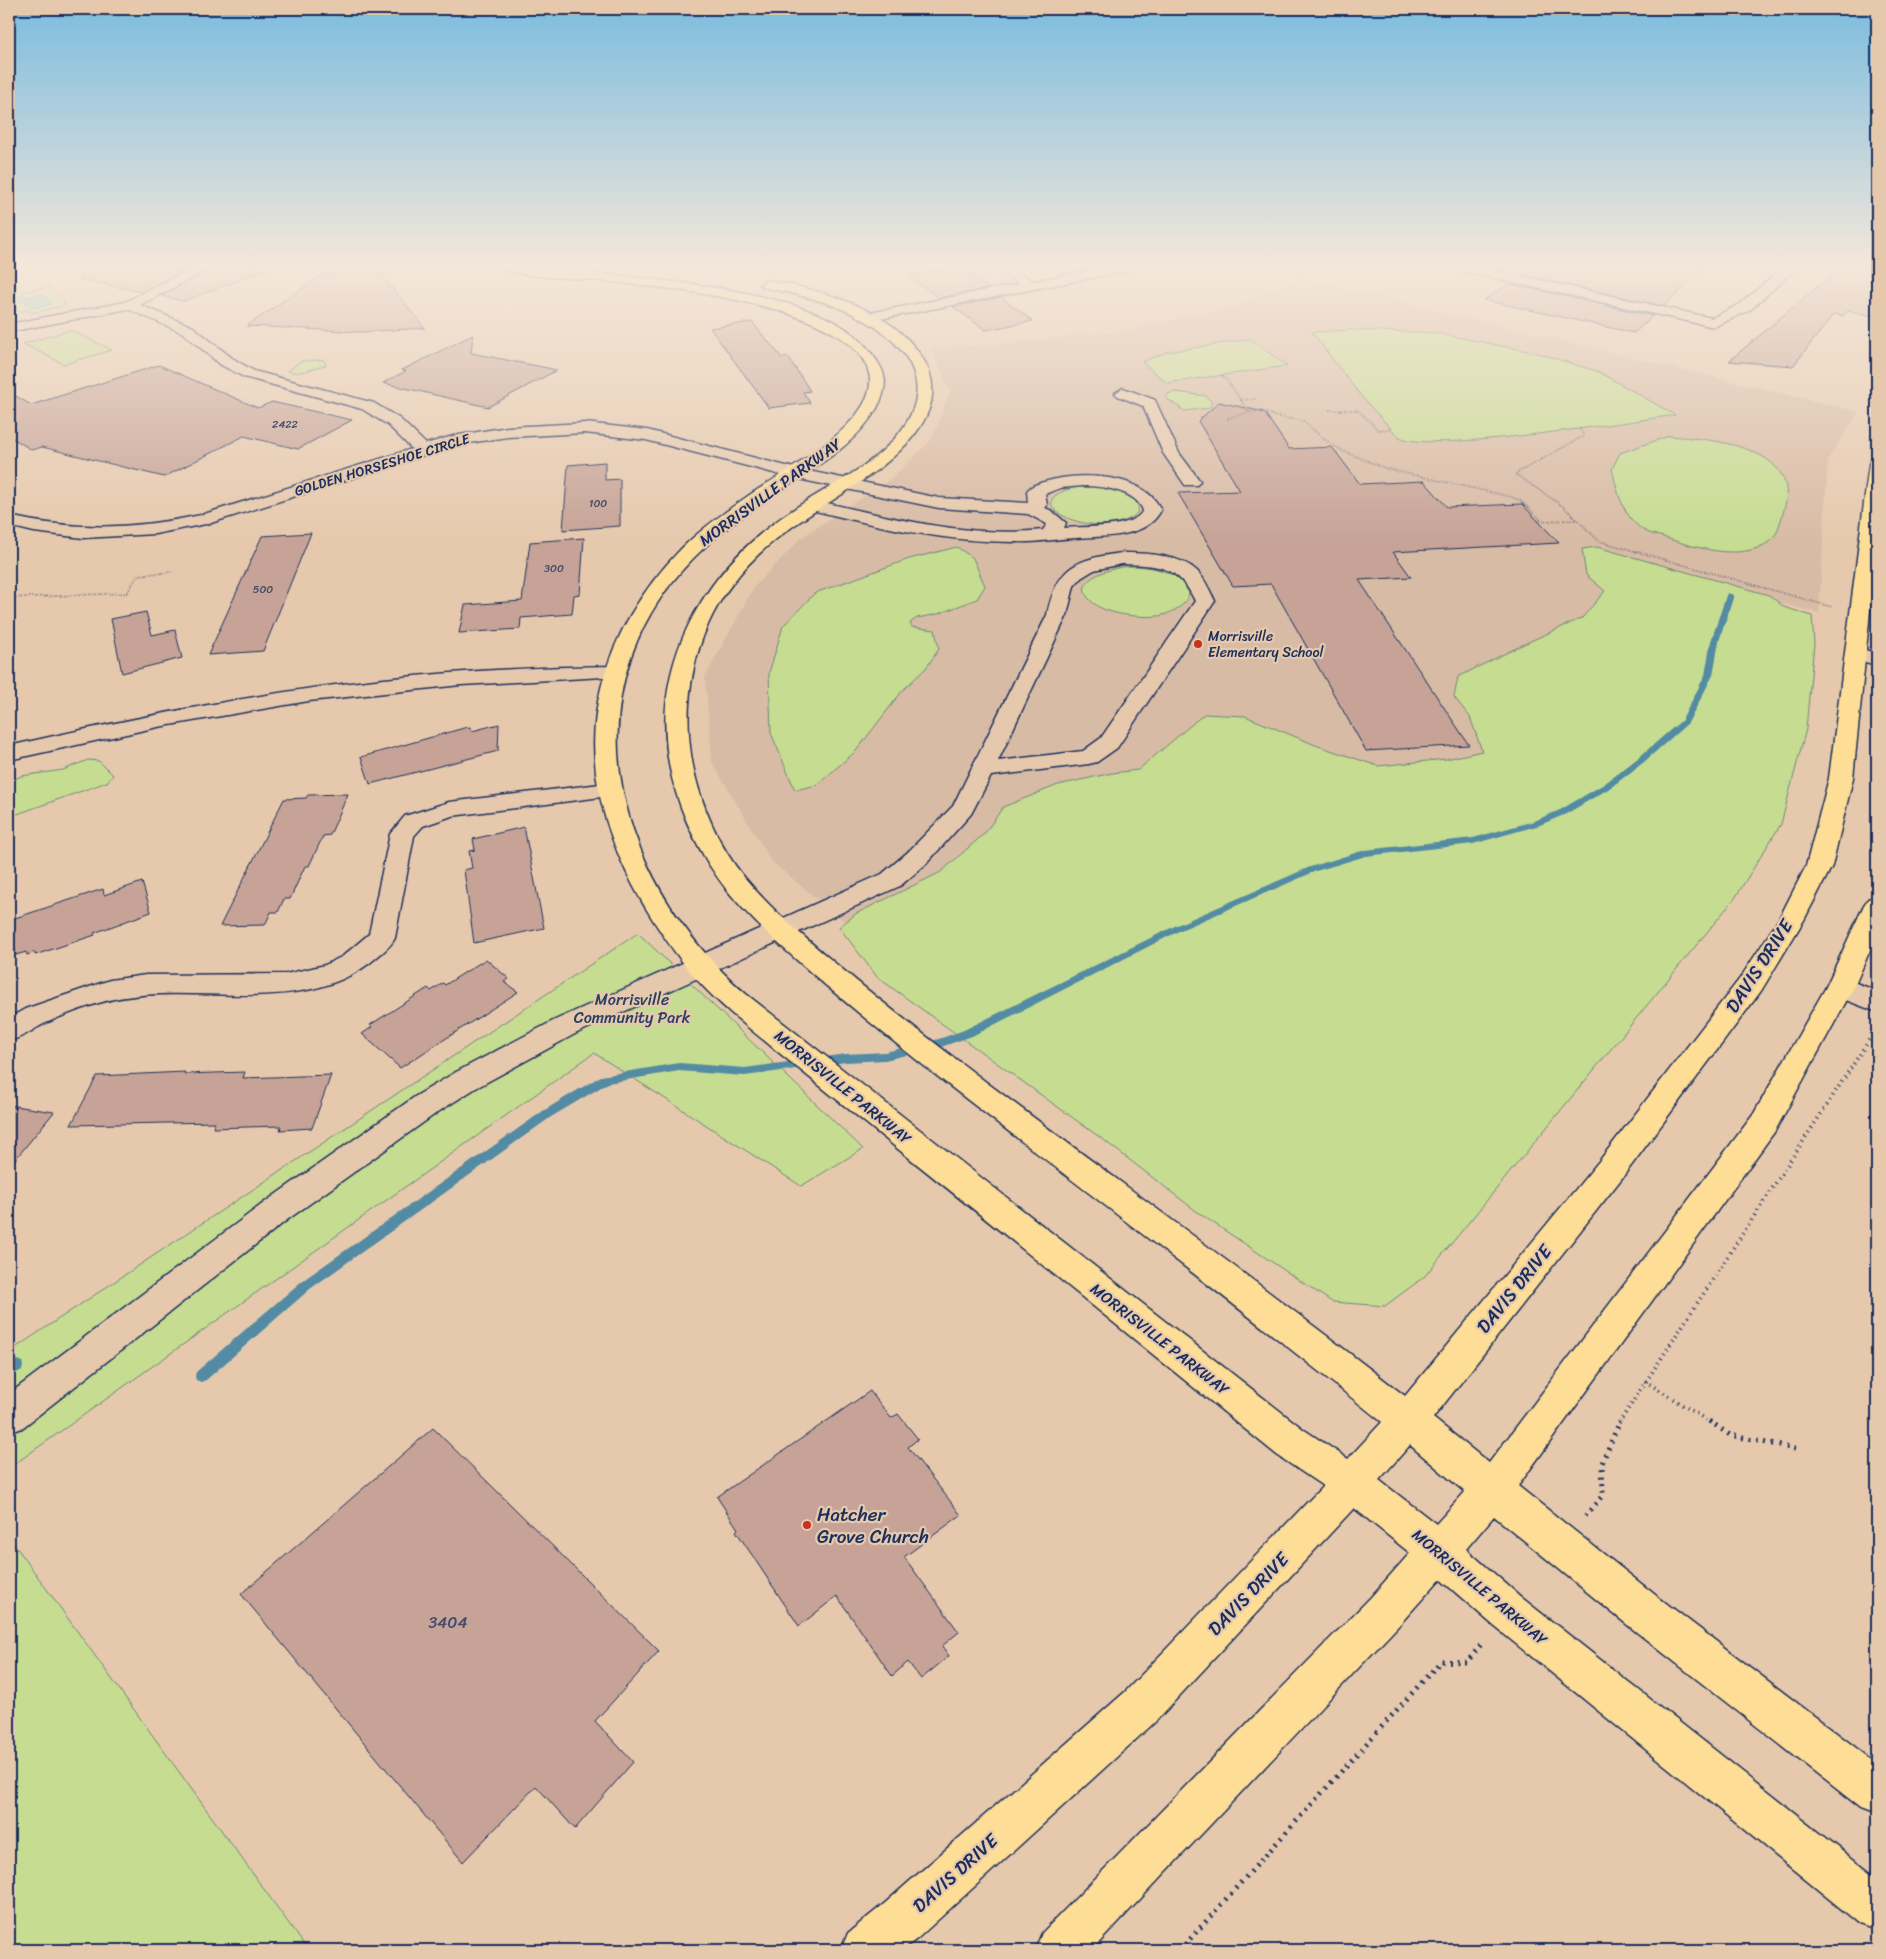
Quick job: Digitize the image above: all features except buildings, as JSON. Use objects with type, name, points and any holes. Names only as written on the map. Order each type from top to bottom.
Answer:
[{"type":"main road","name":"MORRISVILLE PARKWAY","points":[[870,357],[876,370],[878,384],[870,404],[861,419],[838,444],[793,473],[712,531],[686,556],[659,587],[636,620],[614,672],[604,750],[609,790],[625,842],[662,913],[699,965],[730,997],[1290,1442],[1351,1482],[1438,1551],[1508,1612],[1877,1908]]},
{"type":"main road","points":[[915,357],[926,374],[926,392],[923,409],[901,440],[885,455],[784,524],[740,563],[718,589],[700,622],[685,660],[677,689],[676,750],[696,817],[725,870],[778,929],[879,1015],[1408,1421],[1560,1546],[1877,1792]]},
{"type":"main road","name":"DAVIS DRIVE","points":[[865,1950],[901,1922],[1140,1707],[1408,1421],[1617,1162],[1751,984],[1791,920],[1818,866],[1841,778],[1867,656],[1859,614],[1877,464]]},
{"type":"main road","points":[[1059,1950],[1385,1611],[1492,1490],[1764,1123],[1840,987],[1877,905]]},
{"type":"street","points":[[220,357],[232,368],[269,380],[368,406],[394,422],[423,450]]},
{"type":"street","points":[[1123,392],[1150,403],[1171,453],[1191,480]]},
{"type":"street","name":"GOLDEN HORSESHOE CIRCLE","points":[[9,521],[41,530],[85,534],[112,534],[173,526],[204,519],[453,441],[508,432],[585,428],[647,435],[793,473],[939,503],[1031,509]]},
{"type":"street","points":[[814,505],[890,523],[937,531],[1015,537],[1112,530],[1130,526],[1142,521],[1149,515],[1149,502],[1141,494],[1114,483],[1074,480],[1036,491],[1038,505],[1031,509]]},
{"type":"street","points":[[1031,509],[1046,515],[1057,523],[1054,530],[1049,534]]},
{"type":"street","points":[[9,1416],[276,1210],[427,1104],[466,1080],[557,1031],[778,929],[892,880],[917,858],[963,808],[1057,614],[1065,584],[1083,568],[1098,562],[1134,558],[1169,564],[1187,573],[1198,586],[1205,601],[1109,743],[1089,757],[1025,767],[983,770]]},
{"type":"street","points":[[9,753],[98,731],[278,698],[397,683],[501,675],[614,672]]},
{"type":"street","points":[[9,1031],[44,1013],[110,990],[146,985],[286,984],[332,973],[353,963],[382,938],[402,834],[414,821],[448,809],[609,790]]},
{"type":"street","points":[[1840,987],[1877,1002]]},
{"type":"path","points":[[1220,375],[1227,380],[1248,412]]},
{"type":"path","points":[[1240,400],[1257,399]]},
{"type":"path","points":[[1329,410],[1358,410],[1378,430],[1391,429]]},
{"type":"path","points":[[1228,422],[1228,418],[1248,412],[1268,413],[1273,416],[1303,421],[1324,439],[1343,451],[1387,468],[1522,501],[1540,521],[1577,520]]},
{"type":"path","points":[[1580,429],[1584,436],[1515,474],[1525,483],[1553,499],[1577,520],[1591,537],[1599,541],[1859,614]]},
{"type":"path","points":[[131,576],[172,572]]},
{"type":"path","points":[[9,598],[127,593],[137,576]]},
{"type":"path","points":[[1560,1546],[1604,1495],[1599,1477],[1605,1448],[1645,1381],[1877,1028]]},
{"type":"path","points":[[1645,1381],[1730,1435],[1796,1449]]},
{"type":"path","points":[[1180,1950],[1441,1661],[1467,1662],[1508,1612]]},
{"type":"shaded area","name":"Morrisville Elementary School","points":[[935,357],[1632,357],[1859,412],[1828,459],[1819,613],[1699,583],[1573,768],[905,972],[771,861],[712,762],[705,677],[754,587],[801,538],[893,477],[932,439],[950,391]]},
{"type":"green space","points":[[51,357],[87,357],[64,364]]},
{"type":"green space","points":[[1153,357],[1275,357],[1287,366],[1167,383],[1142,362]]},
{"type":"green space","points":[[1331,357],[1551,357],[1599,372],[1675,415],[1532,435],[1448,442],[1417,441],[1400,437],[1346,378]]},
{"type":"green space","points":[[324,360],[326,365],[302,372],[288,371],[301,361]]},
{"type":"green space","points":[[1175,392],[1206,396],[1212,403],[1209,408],[1184,411],[1166,398],[1168,394]]},
{"type":"green space","points":[[1669,436],[1706,440],[1748,450],[1765,458],[1779,470],[1786,486],[1785,506],[1777,530],[1770,541],[1759,548],[1746,551],[1717,551],[1651,534],[1631,519],[1622,504],[1612,469],[1620,453]]},
{"type":"green space","points":[[1083,486],[1106,486],[1124,492],[1137,503],[1136,513],[1131,518],[1123,521],[1096,525],[1067,518],[1057,512],[1052,505],[1053,498],[1063,491]]},
{"type":"green space","points":[[957,547],[973,558],[985,586],[977,599],[938,614],[917,618],[910,623],[912,627],[935,630],[939,649],[926,668],[903,690],[856,751],[817,785],[795,790],[771,733],[769,673],[783,626],[815,593],[909,559]]},
{"type":"green space","points":[[1597,547],[1769,595],[1784,607],[1812,616],[1814,643],[1806,729],[1781,824],[1735,898],[1424,1277],[1385,1306],[1332,1302],[1200,1214],[1105,1141],[877,977],[839,927],[857,913],[941,872],[985,833],[1003,807],[1058,785],[1112,773],[1138,770],[1204,714],[1245,716],[1318,746],[1378,766],[1446,759],[1482,751],[1470,717],[1454,697],[1458,677],[1582,618],[1605,591],[1586,575],[1582,549]]},
{"type":"green space","points":[[1129,566],[1151,568],[1173,575],[1187,587],[1189,592],[1188,598],[1171,612],[1148,617],[1119,614],[1096,605],[1087,597],[1085,589],[1087,583],[1093,577]]},
{"type":"green space","points":[[88,760],[99,761],[113,775],[107,782],[9,817],[9,782],[21,776],[63,770]]},
{"type":"green space","name":"Morrisville Community Park","points":[[638,933],[863,1149],[801,1186],[594,1053],[9,1468],[9,1352]]},
{"type":"green space","points":[[9,1537],[308,1950],[9,1950]]},
{"type":"waterway","points":[[201,1376],[306,1285],[547,1114],[605,1079],[679,1067],[745,1072],[846,1058],[885,1056],[941,1043],[968,1033],[1180,927],[1313,869],[1365,853],[1473,841],[1537,823],[1563,812],[1607,786],[1641,760],[1685,721],[1709,675],[1715,641],[1730,595]]},
{"type":"waterway","points":[[9,1371],[17,1366]]},
{"type":"place","name":"Morrisville Elementary School","points":[[1198,644]]},
{"type":"place","name":"Hatcher Grove Church","points":[[807,1525]]}]
